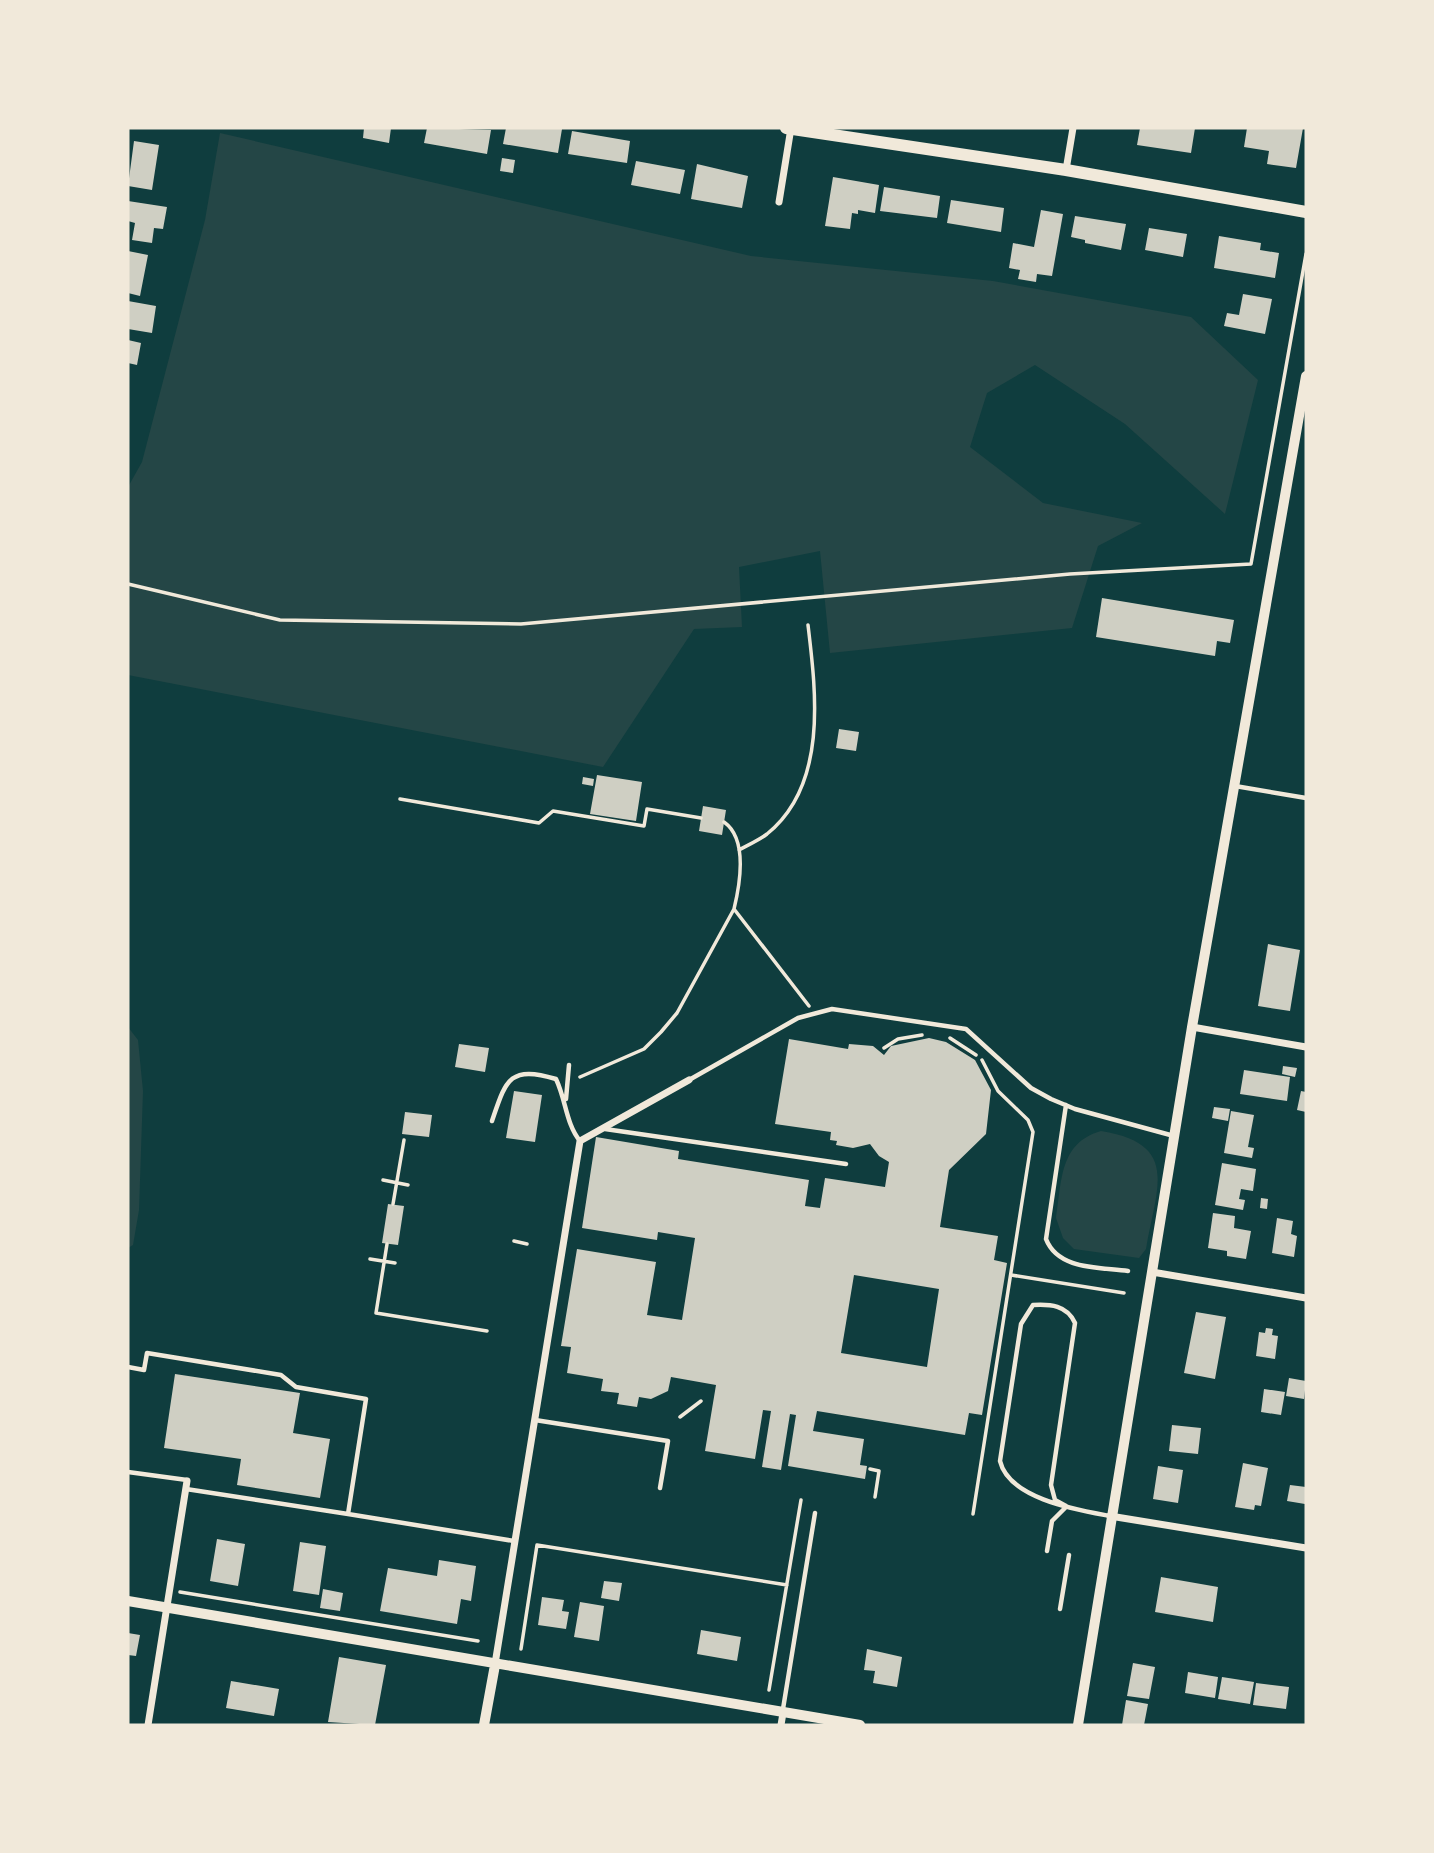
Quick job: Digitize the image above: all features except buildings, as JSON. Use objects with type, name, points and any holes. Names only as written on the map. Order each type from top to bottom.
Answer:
[{"type":"main road","points":[[790,128],[1066,170],[1306,212]]},
{"type":"street","points":[[779,202],[790,128]]},
{"type":"street","points":[[1066,170],[1073,128]]},
{"type":"street","points":[[1078,1725],[1192,1027],[1234,786],[1302,430],[1306,376]]},
{"type":"street","points":[[1192,1027],[1306,1046]]},
{"type":"street","points":[[484,1725],[580,1141],[689,1080]]},
{"type":"street","points":[[1152,1272],[1306,1298]]},
{"type":"street","points":[[148,1725],[168,1588],[187,1485]]},
{"type":"street","points":[[1111,1516],[1306,1548]]},
{"type":"street","points":[[128,1601],[860,1725]]},
{"type":"street","points":[[781,1725],[783,1713]]},
{"type":"lane","points":[[1234,786],[1306,798]]},
{"type":"lane","points":[[689,1080],[798,1018],[832,1009],[966,1029],[1031,1088],[1066,1105],[1174,1136]]},
{"type":"lane","points":[[569,1065],[566,1100],[570,1129],[580,1141]]},
{"type":"lane","points":[[492,1121],[505,1084],[521,1072],[556,1079],[566,1100]]},
{"type":"lane","points":[[1066,1105],[1046,1239],[1054,1254],[1070,1263],[1128,1271]]},
{"type":"lane","points":[[602,1129],[846,1164]]},
{"type":"lane","points":[[1066,1506],[1055,1500],[1051,1485],[1074,1323],[1064,1309],[1054,1305],[1033,1305],[1021,1324],[1000,1461],[1002,1471],[1025,1491],[1066,1506],[1111,1516]]},
{"type":"lane","points":[[128,1367],[144,1370],[147,1353],[281,1375],[296,1387],[366,1399],[348,1514]]},
{"type":"lane","points":[[535,1420],[668,1441],[660,1488]]},
{"type":"lane","points":[[128,1472],[348,1514],[514,1541]]},
{"type":"lane","points":[[1047,1551],[1052,1521],[1066,1506]]},
{"type":"lane","points":[[783,1713],[815,1513]]},
{"type":"lane","points":[[1060,1609],[1069,1555]]},
{"type":"path","points":[[128,584],[280,620],[521,624],[1070,574],[1251,564],[1306,254]]},
{"type":"path","points":[[739,850],[768,834],[793,803],[814,748],[816,690],[808,625]]},
{"type":"path","points":[[400,799],[539,822],[553,811],[644,826],[647,809],[701,818]]},
{"type":"path","points":[[566,1100],[581,1074],[602,1069],[644,1049],[677,1013],[734,909],[739,886],[739,850],[732,828],[724,822]]},
{"type":"path","points":[[734,909],[815,1014]]},
{"type":"path","points":[[884,1048],[898,1039],[923,1034]]},
{"type":"path","points":[[947,1036],[980,1058],[998,1091],[1028,1120],[1033,1132],[973,1514]]},
{"type":"path","points":[[393,1205],[404,1140]]},
{"type":"path","points":[[383,1180],[408,1185]]},
{"type":"path","points":[[514,1241],[527,1244]]},
{"type":"path","points":[[387,1244],[376,1313],[487,1331]]},
{"type":"path","points":[[370,1259],[395,1263]]},
{"type":"path","points":[[1012,1275],[1124,1293]]},
{"type":"path","points":[[680,1417],[701,1401]]},
{"type":"path","points":[[870,1469],[879,1471],[875,1497]]},
{"type":"path","points":[[769,1690],[801,1500]]},
{"type":"path","points":[[521,1649],[537,1545],[787,1585]]},
{"type":"path","points":[[168,1588],[186,1595],[478,1641]]},
{"type":"shaded area","points":[[220,133],[751,256],[993,281],[1191,317],[1258,380],[1225,514],[1125,424],[1035,365],[987,393],[970,447],[1043,503],[1142,523],[1098,546],[1072,628],[830,653],[820,551],[739,567],[742,627],[694,629],[603,767],[128,675],[128,487],[142,462],[205,220]]},
{"type":"shaded area","points":[[128,1027],[138,1040],[143,1091],[139,1210],[133,1245],[128,1248]]},
{"type":"shaded area","points":[[1101,1131],[1126,1137],[1143,1146],[1153,1158],[1157,1172],[1157,1188],[1146,1249],[1139,1258],[1074,1249],[1063,1238],[1056,1218],[1062,1177],[1070,1154],[1077,1144]]}]
